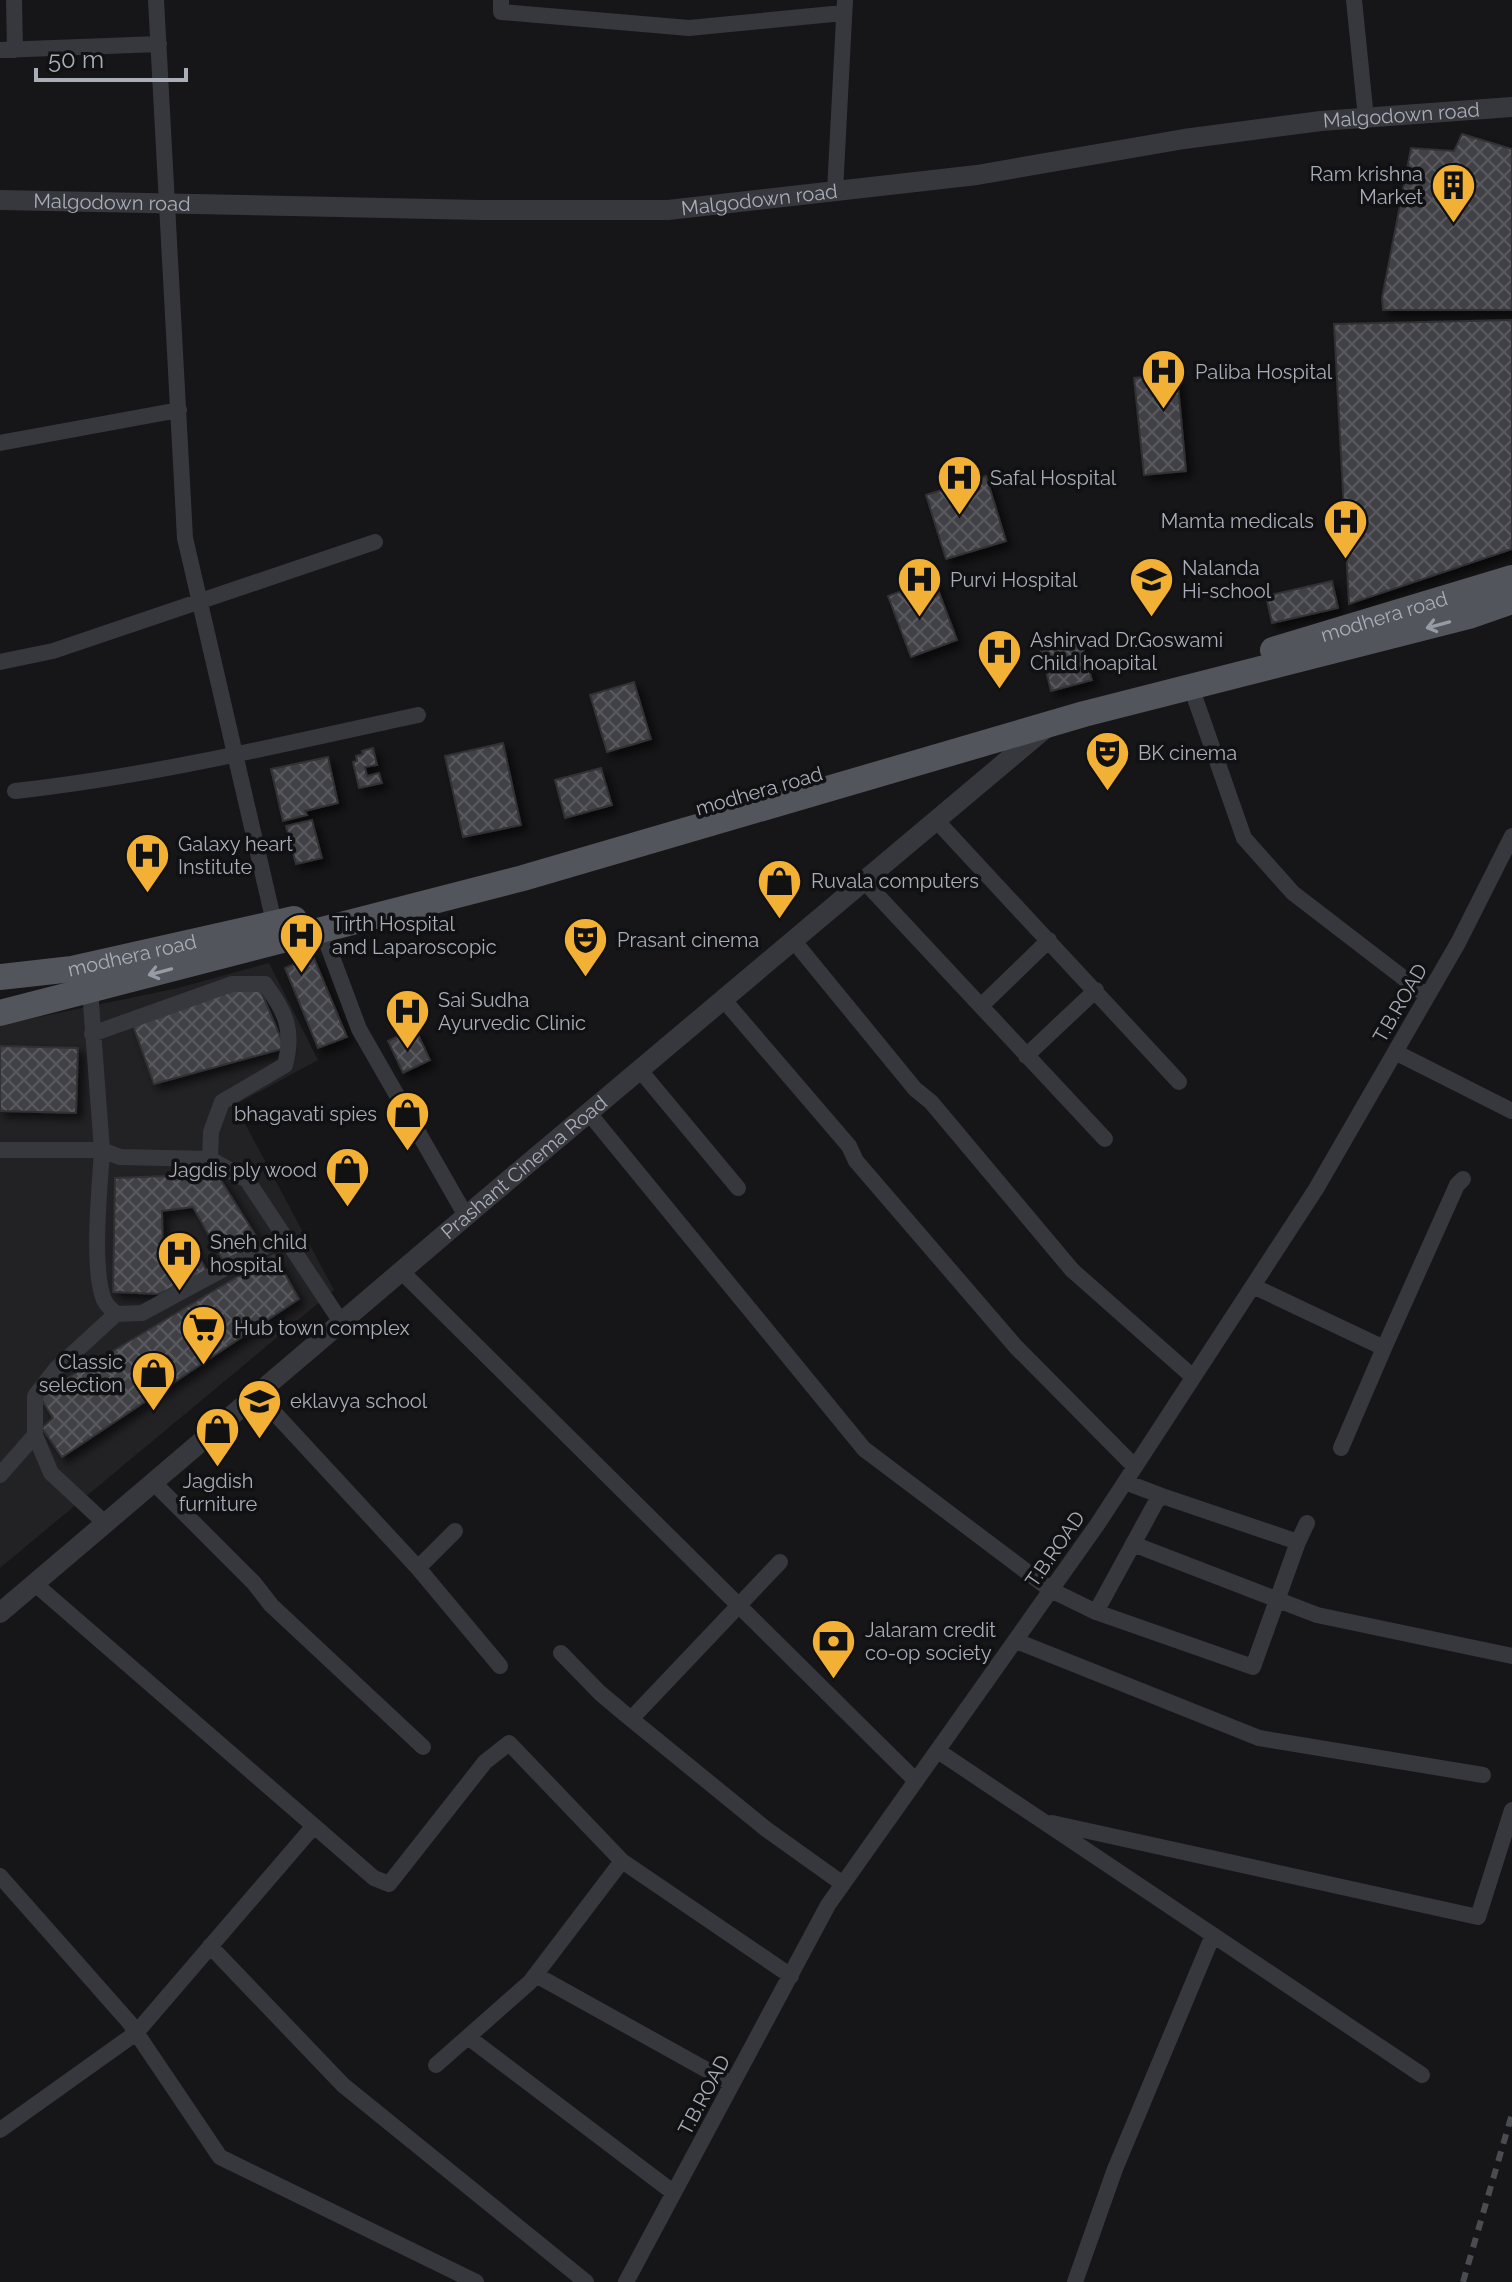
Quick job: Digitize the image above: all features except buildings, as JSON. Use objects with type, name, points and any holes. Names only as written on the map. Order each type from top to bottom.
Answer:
[{"type":"main road","name":"modhera road","points":[[0,977],[72,969],[277,932],[1082,698],[1262,653],[1512,578]]},
{"type":"main road","points":[[0,1013],[90,990],[277,932],[322,930],[523,878],[1050,724],[1469,616],[1512,601]]},
{"type":"street","points":[[14,0],[8,50],[159,44]]},
{"type":"street","points":[[156,0],[185,538],[277,932]]},
{"type":"street","points":[[501,0],[501,12],[689,28],[844,7],[835,191]]},
{"type":"street","points":[[1354,0],[1366,118]]},
{"type":"street","name":"Malgodown road","points":[[0,200],[480,210],[668,210],[977,175],[1195,138],[1321,121],[1512,107]]},
{"type":"street","points":[[0,443],[179,410]]},
{"type":"street","points":[[0,662],[53,651],[375,542]]},
{"type":"street","points":[[1191,687],[1244,838],[1293,893],[1427,996]]},
{"type":"street","points":[[15,791],[78,784],[235,755],[418,715]]},
{"type":"street","name":"Prashant Cinema Road","points":[[0,1613],[588,1112],[1050,724]]},
{"type":"street","points":[[936,820],[1179,1082]]},
{"type":"street","name":"T.B.ROAD","points":[[629,2281],[828,1905],[1125,1482],[1316,1189],[1458,943],[1512,836]]},
{"type":"street","points":[[864,881],[1105,1139]]},
{"type":"street","points":[[322,930],[359,1029],[466,1216]]},
{"type":"street","points":[[793,940],[915,1089],[931,1102],[1072,1270],[1193,1377]]},
{"type":"street","points":[[981,1006],[1049,940]]},
{"type":"street","points":[[92,1034],[232,984],[265,984],[283,1008],[291,1042],[285,1065],[222,1102],[211,1132],[210,1159]]},
{"type":"street","points":[[90,990],[102,1150],[97,1226],[101,1286],[105,1303],[116,1314]]},
{"type":"street","points":[[1026,1056],[1096,990]]},
{"type":"street","points":[[723,999],[849,1146],[856,1161],[1016,1347],[1135,1467]]},
{"type":"street","points":[[1395,1052],[1512,1111]]},
{"type":"street","points":[[639,1069],[738,1188]]},
{"type":"street","points":[[588,1112],[864,1449],[1051,1590],[1096,1612],[1253,1667],[1275,1600],[1307,1523]]},
{"type":"street","points":[[0,1150],[102,1150],[120,1157],[210,1159],[247,1180],[341,1322]]},
{"type":"street","points":[[1341,1448],[1457,1185],[1463,1179]]},
{"type":"street","points":[[105,1523],[51,1473],[35,1435],[35,1396],[56,1369],[116,1314],[142,1313],[283,1237]]},
{"type":"street","points":[[401,1271],[916,1781]]},
{"type":"street","points":[[1253,1286],[1384,1348]]},
{"type":"street","points":[[257,1394],[418,1568],[500,1666]]},
{"type":"street","points":[[0,1475],[35,1435]]},
{"type":"street","points":[[153,1482],[254,1583],[271,1605],[423,1747]]},
{"type":"street","points":[[1125,1482],[1298,1542]]},
{"type":"street","points":[[1096,1612],[1162,1496]]},
{"type":"street","points":[[418,1568],[455,1531]]},
{"type":"street","points":[[1133,1544],[1317,1615],[1512,1656]]},
{"type":"street","points":[[631,1719],[780,1562]]},
{"type":"street","points":[[34,1583],[374,1878],[389,1884],[485,1762],[509,1743],[622,1861],[791,1976]]},
{"type":"street","points":[[1016,1641],[1259,1738],[1483,1775]]},
{"type":"street","points":[[561,1653],[631,1719],[766,1829],[843,1884]]},
{"type":"street","points":[[938,1751],[1422,2075]]},
{"type":"street","points":[[1042,1821],[1478,1917],[1512,1810]]},
{"type":"street","points":[[0,2130],[136,2033],[313,1827]]},
{"type":"street","points":[[436,2065],[536,1975],[622,1861]]},
{"type":"street","points":[[0,1876],[136,2033],[220,2157],[464,2279]]},
{"type":"street","points":[[1075,2282],[1115,2169],[1213,1935]]},
{"type":"street","points":[[210,1946],[343,2085],[586,2282]]},
{"type":"street","points":[[536,1975],[732,2084]]},
{"type":"street","points":[[468,2037],[674,2193]]},
{"type":"shaded area","points":[[269,963],[318,1060],[235,1105],[334,1290],[0,1568],[0,1025],[178,988]]},
{"type":"railway","points":[[1463,2282],[1512,2114]]},
{"type":"place","name":"Ram krishna Market","points":[[1454,224]]},
{"type":"place","name":"Paliba Hospital","points":[[1164,411]]},
{"type":"place","name":"Safal Hospital","points":[[959,517]]},
{"type":"place","name":"Mamta medicals","points":[[1345,560]]},
{"type":"place","name":"Nalanda Hi-school","points":[[1151,618]]},
{"type":"place","name":"Purvi Hospital","points":[[919,619]]},
{"type":"place","name":"Ashirvad Dr.Goswami Child hoapital","points":[[999,691]]},
{"type":"place","name":"BK cinema","points":[[1107,792]]},
{"type":"place","name":"Galaxy heart Institute","points":[[147,895]]},
{"type":"place","name":"Ruvala computers","points":[[780,920]]},
{"type":"place","name":"Tirth Hospital and Laparoscopic","points":[[301,975]]},
{"type":"place","name":"Prasant cinema","points":[[586,979]]},
{"type":"place","name":"Sai Sudha Ayurvedic Clinic","points":[[407,1050]]},
{"type":"place","name":"bhagavati spies","points":[[408,1153]]},
{"type":"place","name":"Jagdis ply wood","points":[[348,1209]]},
{"type":"place","name":"Sneh child hospital","points":[[179,1292]]},
{"type":"place","name":"Hub town complex","points":[[203,1367]]},
{"type":"place","name":"Classic selection","points":[[154,1413]]},
{"type":"place","name":"eklavya school","points":[[259,1440]]},
{"type":"place","name":"Jagdish furniture","points":[[218,1468]]},
{"type":"place","name":"Jalaram credit co-op society","points":[[834,1680]]}]
